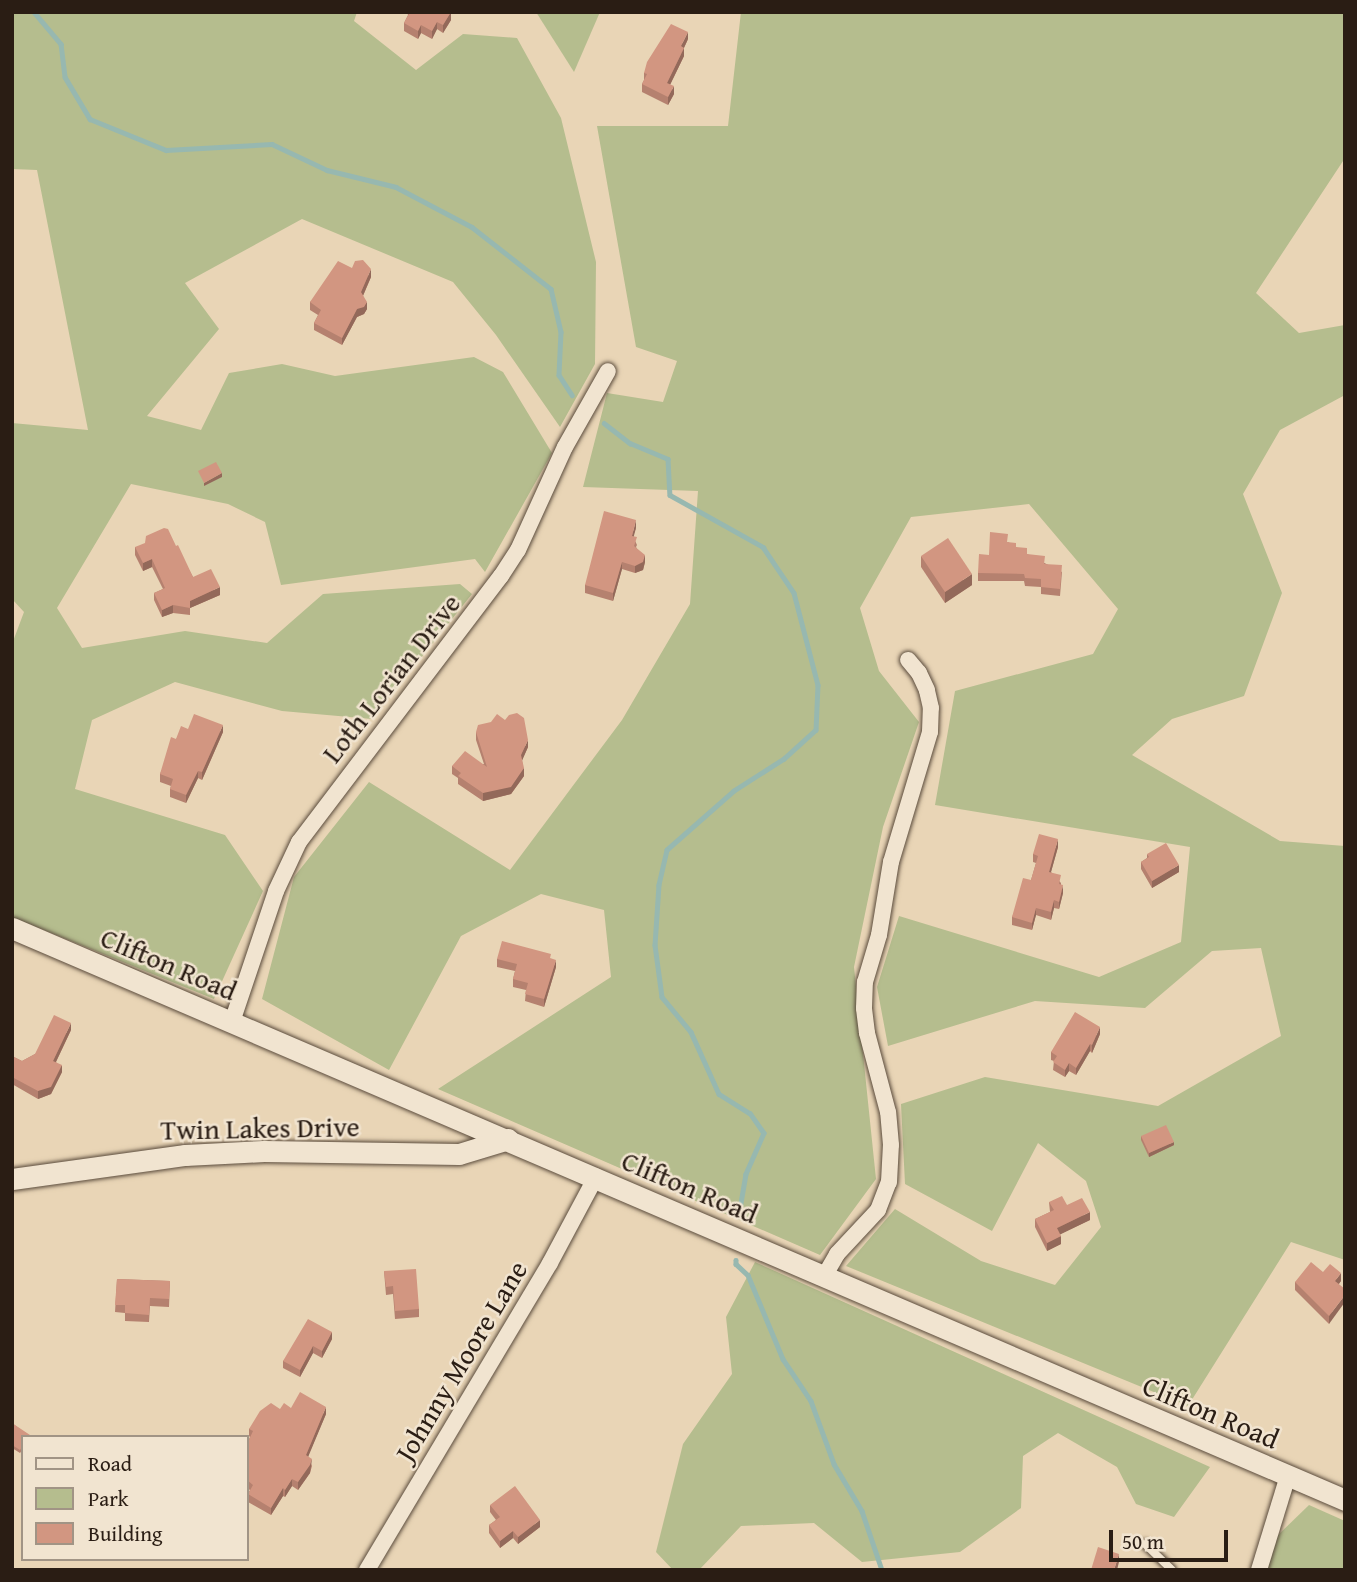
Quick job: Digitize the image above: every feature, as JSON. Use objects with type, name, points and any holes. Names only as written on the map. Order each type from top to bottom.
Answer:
[{"type":"main road","name":"Clifton Road","points":[[12,928],[1345,1500]]},
{"type":"main road","name":"Twin Lakes Drive","points":[[12,1179],[185,1154],[264,1151],[459,1154],[484,1149],[508,1139]]},
{"type":"street","name":"Loth Lorian Drive","points":[[232,1022],[276,891],[299,842],[501,576],[518,550],[559,459],[608,371]]},
{"type":"street","points":[[825,1275],[837,1254],[878,1210],[889,1182],[891,1145],[888,1112],[867,1033],[864,1008],[865,982],[879,935],[891,862],[930,732],[931,708],[927,690],[919,673],[908,660]]},
{"type":"street","name":"Johnny Moore Lane","points":[[367,1570],[550,1263],[596,1177]]},
{"type":"street","points":[[1259,1570],[1288,1476]]},
{"type":"lane","points":[[1144,1544],[1172,1570]]},
{"type":"green space","points":[[12,12],[357,12],[354,21],[416,70],[463,34],[517,38],[561,118],[596,262],[595,364],[560,427],[496,335],[453,282],[302,219],[185,283],[219,329],[147,416],[201,430],[229,373],[282,364],[335,376],[474,357],[503,372],[552,453],[485,572],[475,559],[281,585],[265,522],[228,504],[131,484],[57,608],[82,648],[185,631],[267,643],[323,594],[460,584],[472,594],[372,719],[282,711],[175,682],[92,720],[75,789],[225,835],[263,891],[214,999],[12,917],[12,644],[24,612],[12,599],[12,423],[88,430],[37,170],[12,169]]},
{"type":"green space","points":[[536,12],[600,12],[574,72]]},
{"type":"green space","points":[[741,12],[1345,12],[1345,158],[1256,293],[1299,333],[1345,325],[1345,395],[1280,430],[1243,494],[1282,593],[1244,696],[1172,719],[1132,755],[1280,841],[1345,846],[1345,1260],[1291,1242],[1188,1406],[846,1266],[895,1209],[981,1261],[1055,1285],[1101,1227],[1086,1181],[1038,1143],[992,1231],[905,1184],[901,1104],[985,1077],[1158,1106],[1281,1036],[1261,948],[1212,951],[1145,1008],[1035,1001],[888,1046],[877,987],[899,916],[1099,977],[1181,942],[1190,847],[935,805],[955,691],[1093,654],[1118,609],[1029,504],[911,517],[860,608],[879,671],[919,722],[883,827],[854,967],[876,1179],[820,1255],[438,1089],[611,977],[604,910],[541,894],[461,936],[389,1070],[262,999],[294,877],[369,782],[510,870],[622,720],[690,604],[698,491],[583,487],[607,393],[663,402],[677,361],[636,347],[597,126],[728,126]]},
{"type":"green space","points":[[755,1262],[1210,1467],[1174,1517],[1136,1504],[1117,1467],[1058,1433],[1023,1456],[1021,1508],[960,1552],[862,1562],[814,1523],[741,1526],[699,1570],[673,1570],[656,1552],[683,1444],[732,1374],[726,1317]]},
{"type":"green space","points":[[1309,1505],[1345,1521],[1345,1570],[1267,1570],[1276,1537]]},
{"type":"building","points":[[410,12],[451,12],[443,25],[437,22],[432,31],[421,25],[418,31],[404,23]]},
{"type":"building","points":[[671,24],[688,32],[681,46],[684,48],[667,83],[674,86],[668,97],[642,84],[647,74],[644,73],[647,62]]},
{"type":"building","points":[[363,260],[371,269],[361,292],[367,302],[364,307],[357,309],[342,338],[314,323],[321,310],[310,302],[338,261],[352,268],[355,261]]},
{"type":"building","points":[[216,462],[222,473],[204,483],[198,471]]},
{"type":"building","points":[[604,511],[636,520],[632,536],[637,537],[634,546],[645,555],[643,562],[635,566],[622,562],[613,593],[585,585]]},
{"type":"building","points":[[164,528],[168,529],[176,546],[178,545],[193,577],[211,569],[220,587],[190,601],[190,608],[173,605],[162,610],[154,593],[165,588],[152,559],[143,563],[135,547],[145,543],[146,536]]},
{"type":"building","points":[[990,532],[1008,534],[1007,542],[1016,543],[1016,547],[1027,548],[1027,554],[1045,556],[1044,564],[1062,565],[1060,589],[1041,587],[1041,579],[1025,578],[1024,574],[978,573],[979,554],[989,555]]},
{"type":"building","points":[[948,538],[972,574],[945,592],[921,556]]},
{"type":"building","points":[[517,713],[524,718],[528,740],[521,755],[524,768],[511,787],[483,793],[458,776],[461,773],[452,766],[465,751],[487,767],[476,732],[478,725],[491,722],[497,714],[505,720],[509,715]]},
{"type":"building","points":[[194,714],[223,725],[202,772],[198,771],[186,795],[170,789],[173,779],[160,774],[171,737],[176,739],[181,726],[188,729]]},
{"type":"building","points":[[1039,834],[1058,839],[1049,872],[1061,875],[1059,884],[1063,885],[1059,902],[1054,900],[1051,912],[1036,908],[1032,923],[1012,917],[1023,878],[1031,880],[1038,856],[1033,854]]},
{"type":"building","points":[[1166,843],[1179,865],[1152,881],[1141,862],[1149,857],[1147,854]]},
{"type":"building","points":[[502,941],[551,954],[550,958],[556,960],[544,999],[525,994],[528,983],[513,979],[517,964],[497,959]]},
{"type":"building","points":[[1075,1012],[1100,1027],[1092,1045],[1090,1044],[1076,1068],[1069,1063],[1065,1070],[1053,1062],[1057,1056],[1051,1052]]},
{"type":"building","points":[[54,1015],[71,1023],[53,1061],[62,1065],[51,1087],[38,1091],[12,1077],[12,1056],[22,1061],[35,1054]]},
{"type":"building","points":[[1166,1125],[1174,1142],[1149,1153],[1141,1136]]},
{"type":"building","points":[[1062,1196],[1067,1205],[1082,1198],[1090,1212],[1057,1228],[1061,1236],[1047,1243],[1035,1219],[1054,1210],[1049,1202]]},
{"type":"building","points":[[1311,1262],[1323,1272],[1330,1264],[1341,1273],[1335,1281],[1345,1289],[1345,1295],[1329,1316],[1295,1282]]},
{"type":"building","points":[[416,1269],[419,1309],[395,1311],[393,1286],[386,1287],[384,1271]]},
{"type":"building","points":[[117,1279],[170,1281],[169,1299],[150,1298],[149,1315],[125,1313],[125,1305],[115,1305]]},
{"type":"building","points":[[308,1319],[332,1332],[322,1351],[313,1346],[300,1370],[283,1361]]},
{"type":"building","points":[[300,1392],[326,1407],[306,1455],[312,1459],[310,1465],[298,1482],[292,1479],[285,1490],[283,1488],[271,1508],[248,1494],[253,1485],[248,1481],[248,1442],[253,1431],[249,1429],[260,1411],[271,1403],[280,1409],[284,1403],[291,1408]]},
{"type":"building","points":[[12,1423],[30,1435],[21,1435],[20,1450],[12,1445]]},
{"type":"building","points":[[515,1486],[540,1520],[518,1537],[513,1531],[500,1541],[489,1525],[500,1517],[490,1505]]},
{"type":"building","points":[[1098,1547],[1119,1554],[1114,1570],[1091,1570]]},
{"type":"waterway","points":[[34,12],[61,44],[65,77],[90,119],[166,150],[272,144],[327,170],[396,187],[472,227],[551,289],[561,332],[559,375],[572,395]]},
{"type":"waterway","points":[[604,423],[630,443],[668,459],[670,495],[763,547],[794,593],[818,685],[816,730],[784,759],[734,791],[667,850],[659,885],[655,945],[662,997],[691,1032],[719,1094],[750,1113],[764,1133],[746,1174],[739,1215]]},
{"type":"waterway","points":[[736,1260],[736,1264],[748,1275],[783,1359],[811,1401],[834,1464],[862,1511],[882,1570]]}]
